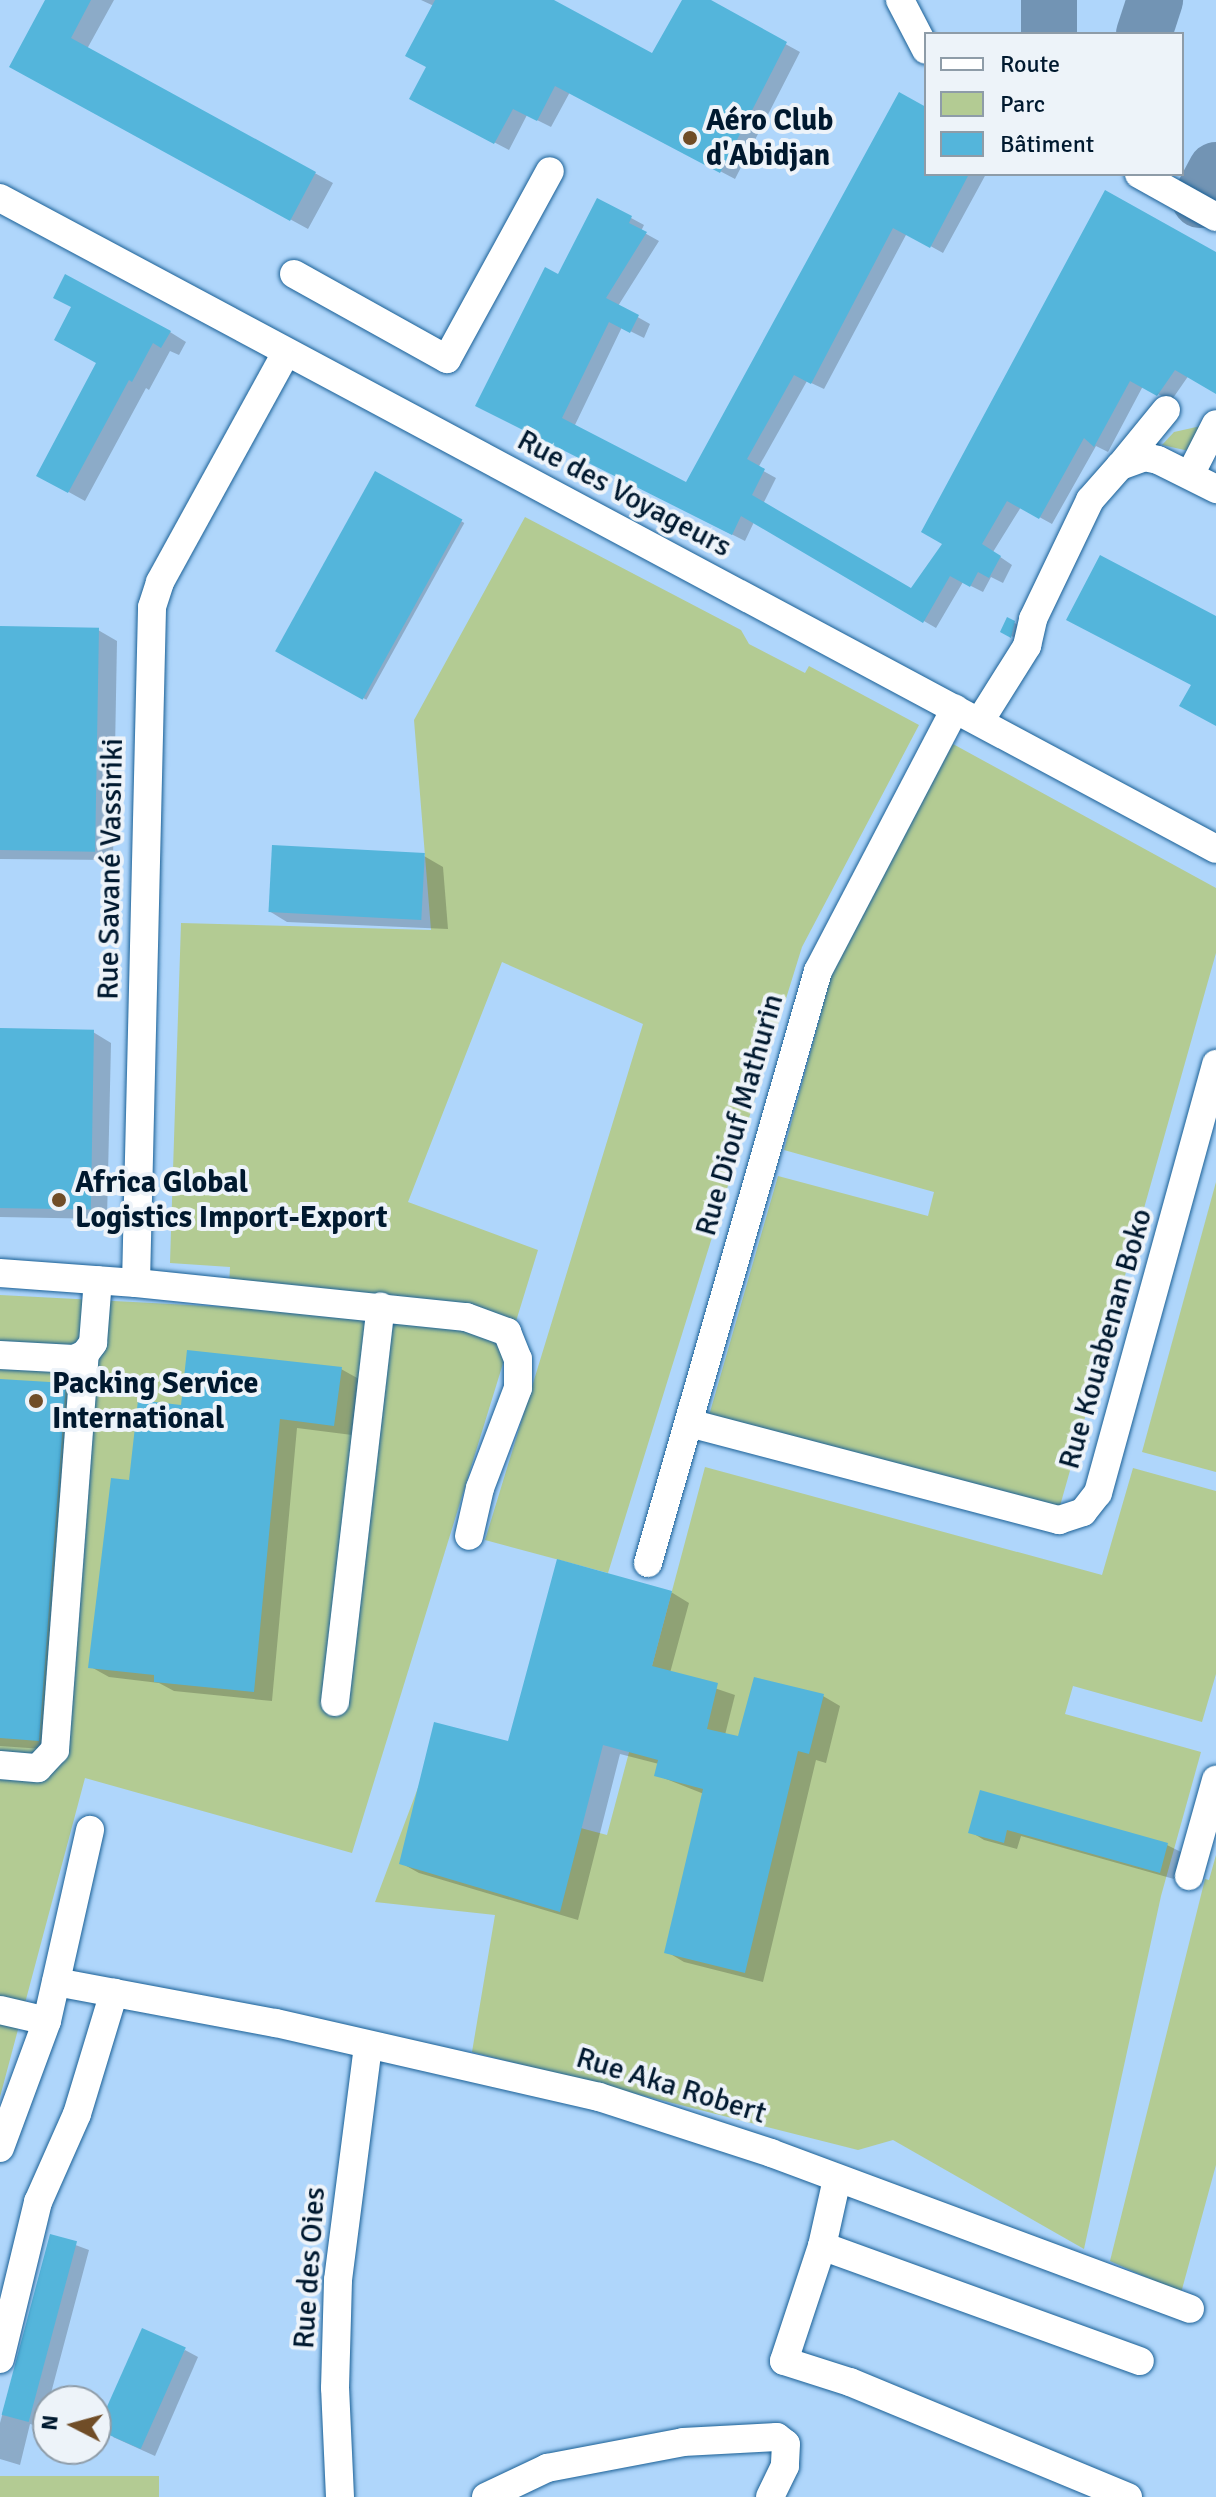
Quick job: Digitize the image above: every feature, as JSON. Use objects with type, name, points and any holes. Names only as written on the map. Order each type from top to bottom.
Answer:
[{"type":"street","points":[[900,0],[924,46]]},
{"type":"street","points":[[294,274],[447,359],[550,171]]},
{"type":"street","points":[[1143,176],[1216,217]]},
{"type":"street","name":"Rue des Voyageurs","points":[[0,198],[1216,849]]},
{"type":"street","name":"Rue Savané Vassiriki","points":[[136,1283],[152,607],[160,582],[286,353]]},
{"type":"street","points":[[980,721],[1027,646],[1033,619],[1090,500],[1166,410]]},
{"type":"street","points":[[1190,475],[1216,424]]},
{"type":"street","points":[[1120,466],[1145,457],[1216,489]]},
{"type":"street","name":"Rue Diouf Mathurin","points":[[648,1563],[818,971],[955,709]]},
{"type":"street","name":"Rue Kouabenan Boko","points":[[689,1423],[1059,1520],[1083,1512],[1098,1493],[1216,1064]]},
{"type":"street","points":[[0,1273],[381,1307],[466,1317],[507,1332],[518,1359],[518,1388],[480,1488],[469,1536]]},
{"type":"street","points":[[0,1355],[74,1359],[85,1354],[93,1343],[98,1280]]},
{"type":"street","points":[[335,1702],[381,1307]]},
{"type":"street","points":[[0,1765],[38,1768],[55,1750],[85,1354]]},
{"type":"street","points":[[1189,1876],[1216,1780]]},
{"type":"street","points":[[0,2148],[47,2021],[90,1830]]},
{"type":"street","name":"Rue Aka Robert","points":[[56,1982],[368,2045],[599,2097],[837,2179],[1190,2309]]},
{"type":"street","points":[[0,2359],[38,2202],[77,2114],[114,1992]]},
{"type":"street","points":[[0,2010],[47,2021]]},
{"type":"street","name":"Rue des Oies","points":[[340,2497],[335,2388],[338,2280],[368,2045]]},
{"type":"street","points":[[837,2179],[822,2246],[784,2361],[850,2382],[1128,2497]]},
{"type":"street","points":[[822,2246],[1140,2361]]},
{"type":"street","points":[[486,2497],[547,2468],[695,2441],[777,2437],[786,2444],[785,2466],[770,2497]]},
{"type":"green space","points":[[1201,426],[1189,451],[1162,445],[1174,432]]},
{"type":"green space","points":[[525,517],[741,630],[749,644],[805,673],[809,666],[919,725],[802,947],[608,1573],[485,1540],[643,1024],[502,962],[408,1202],[538,1250],[352,1853],[85,1778],[0,2097],[0,1295],[228,1307],[230,1267],[170,1263],[181,923],[431,930],[414,720]]},
{"type":"green space","points":[[953,744],[1216,888],[1216,953],[1060,1506],[708,1419],[778,1176],[928,1216],[934,1192],[784,1150],[833,969]]},
{"type":"green space","points":[[1216,1182],[1216,1472],[1142,1452]]},
{"type":"green space","points":[[705,1467],[1102,1575],[1133,1468],[1216,1491],[1216,1674],[1202,1722],[1073,1686],[1065,1714],[1201,1752],[1161,1896],[1084,2249],[893,2140],[858,2150],[472,2052],[495,1915],[375,1902],[419,1785],[607,1835]]},
{"type":"green space","points":[[1216,1855],[1216,2165],[1181,2293],[1110,2261],[1205,1879],[1209,1880]]},
{"type":"green space","points":[[0,2476],[159,2476],[159,2497],[0,2497]]},
{"type":"building","points":[[45,0],[91,0],[71,38],[316,172],[290,221],[9,67]]},
{"type":"building","points":[[435,0],[554,0],[652,53],[682,0],[711,0],[787,42],[720,173],[555,86],[537,121],[513,109],[494,144],[409,99],[426,67],[405,56]]},
{"type":"building","points":[[899,92],[924,106],[924,176],[968,176],[930,248],[893,228],[811,384],[794,375],[747,459],[765,469],[752,495],[911,588],[942,544],[921,532],[1105,190],[1216,252],[1216,394],[1175,370],[1157,396],[1130,381],[1094,447],[1084,438],[1039,519],[1007,501],[982,544],[1001,556],[989,578],[978,572],[970,587],[950,576],[923,623],[741,516],[732,535],[475,406],[545,267],[558,274],[597,198],[632,216],[629,223],[647,232],[606,298],[639,315],[630,333],[609,322],[562,418],[686,482]]},
{"type":"building","points":[[65,274],[171,331],[161,348],[153,343],[132,382],[129,380],[68,493],[36,476],[96,363],[54,340],[71,307],[53,298]]},
{"type":"building","points":[[375,471],[462,519],[363,700],[275,651]]},
{"type":"building","points":[[1100,555],[1216,616],[1216,726],[1179,706],[1191,685],[1066,620]]},
{"type":"building","points":[[1007,617],[1015,621],[1011,638],[1000,632]]},
{"type":"building","points":[[0,626],[99,628],[95,852],[0,850]]},
{"type":"building","points":[[272,845],[425,853],[421,920],[268,912]]},
{"type":"building","points":[[0,1028],[94,1030],[91,1210],[0,1208]]},
{"type":"building","points":[[187,1350],[342,1367],[334,1426],[280,1419],[254,1692],[154,1682],[154,1675],[88,1668],[111,1478],[129,1480],[138,1400],[181,1405]]},
{"type":"building","points":[[0,1379],[66,1383],[39,1741],[0,1738]]},
{"type":"building","points":[[557,1559],[672,1591],[652,1666],[718,1683],[707,1729],[738,1736],[754,1677],[824,1694],[809,1754],[798,1751],[745,1973],[664,1953],[703,1789],[654,1776],[658,1760],[603,1745],[560,1912],[399,1864],[434,1722],[508,1741]]},
{"type":"building","points":[[980,1790],[1168,1843],[1160,1873],[1007,1830],[1004,1843],[968,1833]]},
{"type":"building","points":[[50,2234],[77,2241],[39,2385],[32,2385],[29,2422],[2,2415]]},
{"type":"building","points":[[142,2328],[186,2348],[141,2449],[112,2436],[112,2395]]},
{"type":"taxiway","points":[[1049,0],[1049,32]]},
{"type":"taxiway","points":[[1145,32],[1155,0]]},
{"type":"taxiway","points":[[1200,200],[1216,170]]},
{"type":"place","name":"Aéro Club d'Abidjan","points":[[690,138]]},
{"type":"place","name":"Africa Global Logistics Import-Export","points":[[59,1200]]},
{"type":"place","name":"Packing Service International","points":[[36,1401]]}]
